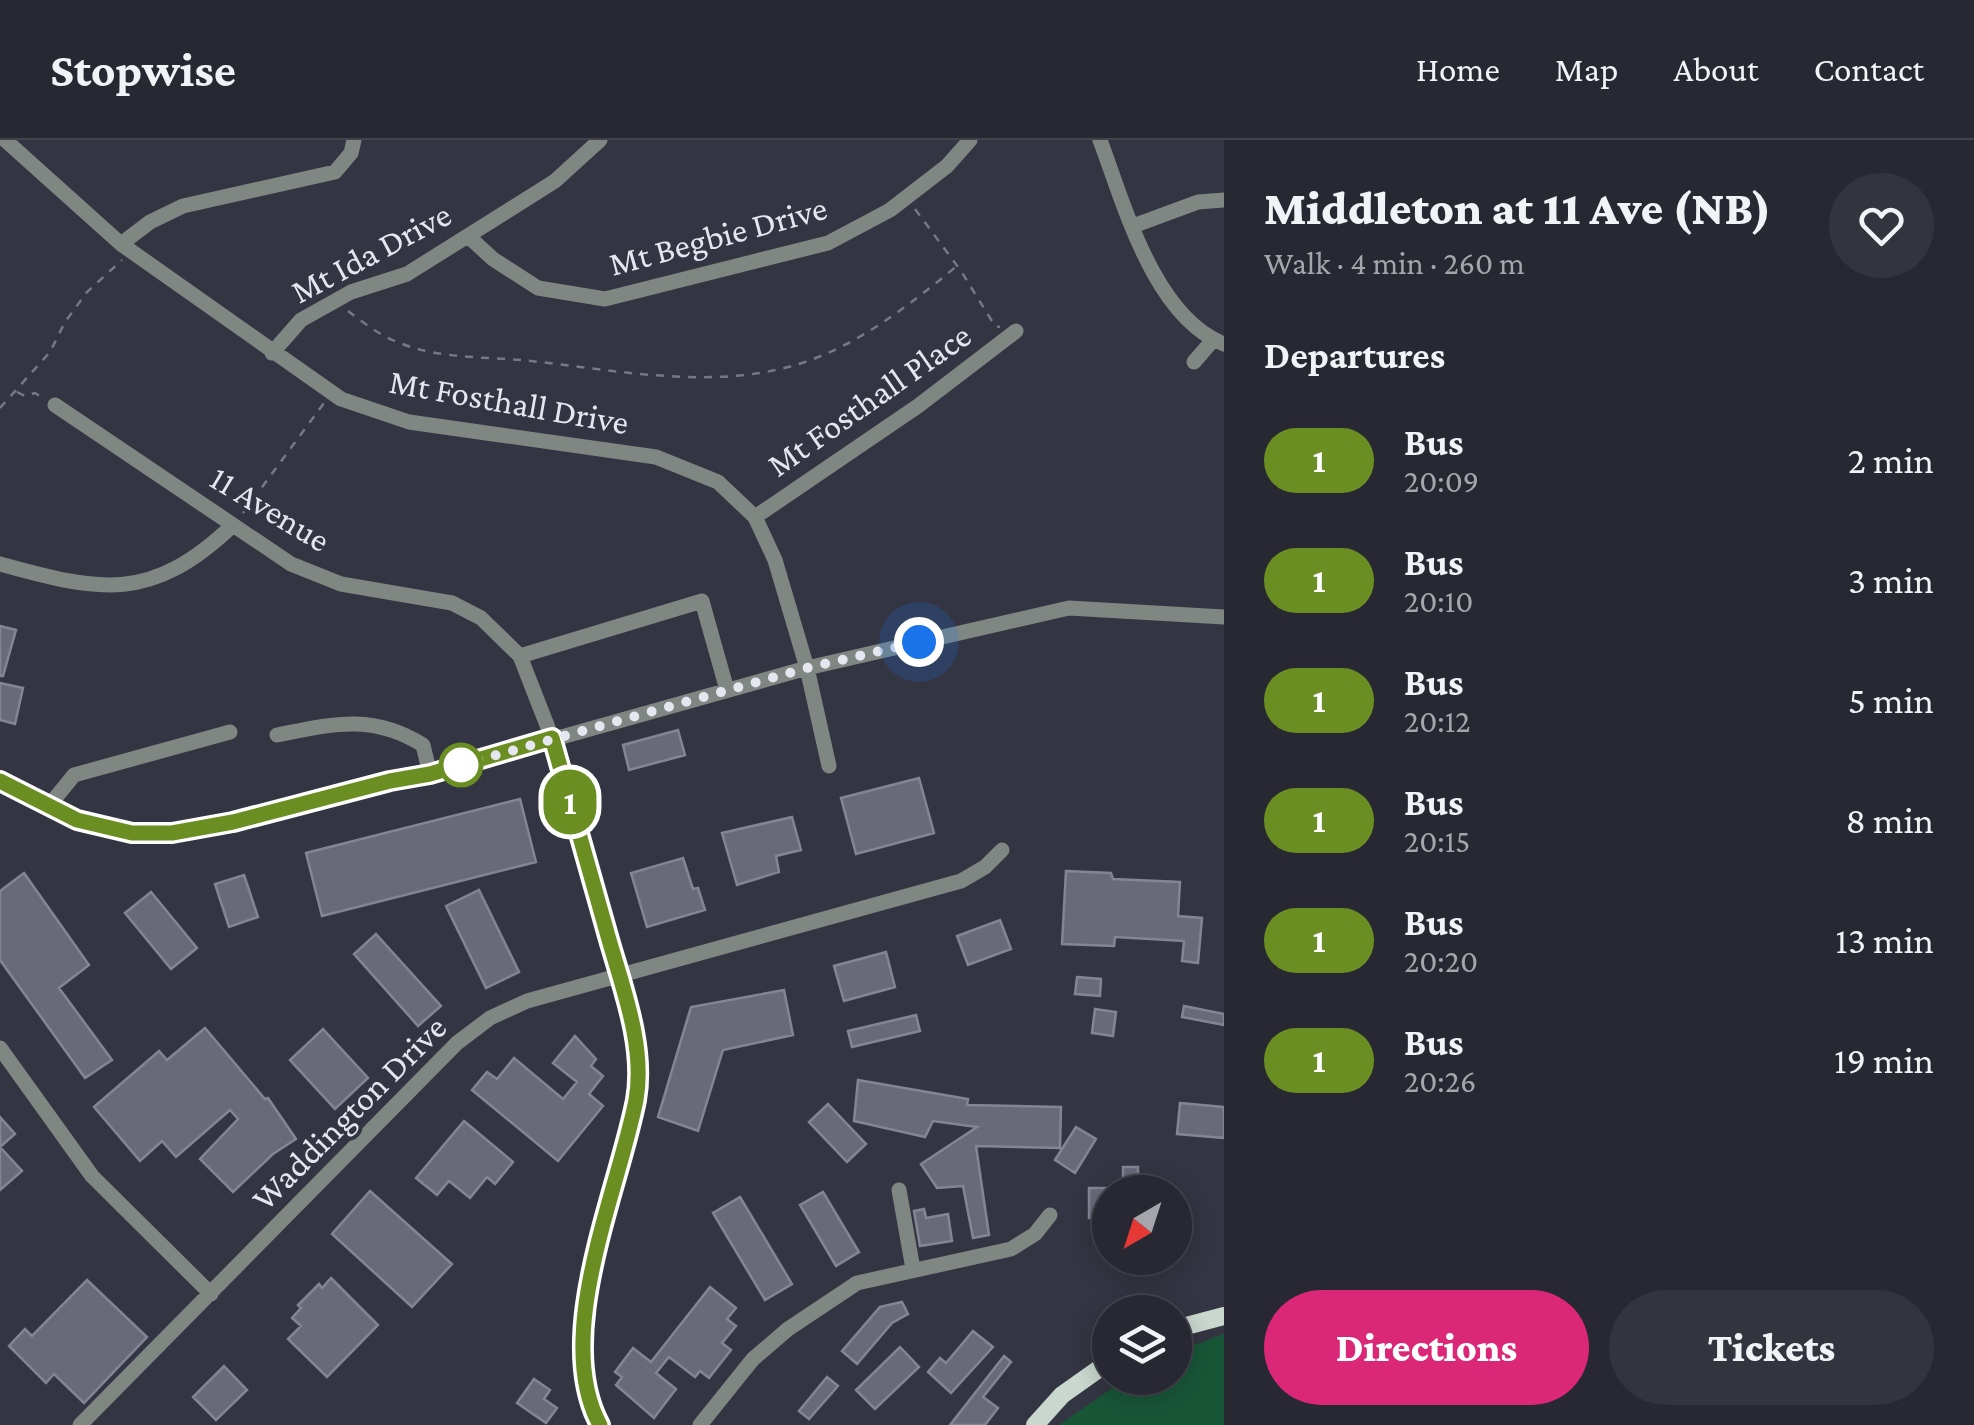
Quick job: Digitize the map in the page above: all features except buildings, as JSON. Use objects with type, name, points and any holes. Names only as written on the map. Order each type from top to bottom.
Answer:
[{"type":"main road","points":[[1192,1324],[1224,1316]]},
{"type":"main road","points":[[1035,1425],[1062,1395],[1092,1374]]},
{"type":"street","name":"Mt Fosthall Drive","points":[[5,140],[125,248],[328,392],[409,422],[656,457],[718,482],[755,517],[775,560],[807,668],[829,766]]},
{"type":"street","points":[[125,248],[150,222],[183,206],[335,172],[351,153],[354,140]]},
{"type":"street","name":"Mt Ida Drive","points":[[272,353],[301,320],[351,292],[407,274],[555,180],[600,140]]},
{"type":"street","name":"Mt Begbie Drive","points":[[468,236],[538,288],[604,299],[828,243],[898,204],[946,166],[970,140]]},
{"type":"street","points":[[1100,140],[1158,281],[1184,316],[1218,342],[1194,362]]},
{"type":"street","points":[[1133,226],[1198,202],[1224,200]]},
{"type":"street","name":"Mt Fosthall Place","points":[[755,517],[918,406],[1016,331]]},
{"type":"street","name":"11 Avenue","points":[[55,405],[291,564],[340,584],[452,604],[481,618],[520,656],[552,738],[635,1039],[637,1095],[582,1331],[584,1376],[600,1425]]},
{"type":"street","points":[[0,564],[65,582],[125,585],[167,574],[202,554],[233,526]]},
{"type":"street","points":[[520,656],[702,601],[726,690]]},
{"type":"street","points":[[0,781],[77,820],[132,833],[172,833],[430,774],[807,668],[1070,608],[1224,618]]},
{"type":"street","points":[[277,735],[331,724],[368,724],[398,730],[423,745],[430,774]]},
{"type":"street","points":[[48,807],[74,776],[230,732]]},
{"type":"street","name":"Waddington Drive","points":[[80,1425],[457,1043],[490,1018],[527,1001],[961,882],[985,868],[1002,850]]},
{"type":"street","points":[[0,1048],[92,1176],[212,1294]]},
{"type":"street","points":[[900,1190],[913,1269]]},
{"type":"street","points":[[700,1425],[753,1359],[788,1329],[857,1283],[1011,1249],[1035,1234],[1050,1215]]},
{"type":"path","points":[[921,217],[958,266],[995,326],[1016,331]]},
{"type":"path","points":[[0,408],[50,352],[65,322],[125,248]]},
{"type":"path","points":[[334,301],[376,332],[402,344],[444,353],[688,377],[743,375],[800,364],[846,346],[893,318],[958,266]]},
{"type":"path","points":[[17,392],[25,396],[35,393],[55,405]]},
{"type":"path","points":[[245,510],[323,408],[328,392]]},
{"type":"green space","points":[[1224,1334],[1224,1425],[1059,1425],[1102,1395],[1192,1395],[1192,1346]]},
{"type":"bus line","name":"1","points":[[0,781],[77,820],[132,833],[172,833],[430,774],[552,738],[635,1039],[637,1095],[582,1331],[584,1376],[600,1425]]},
{"type":"route","points":[[461,765],[807,668],[919,642]]}]
